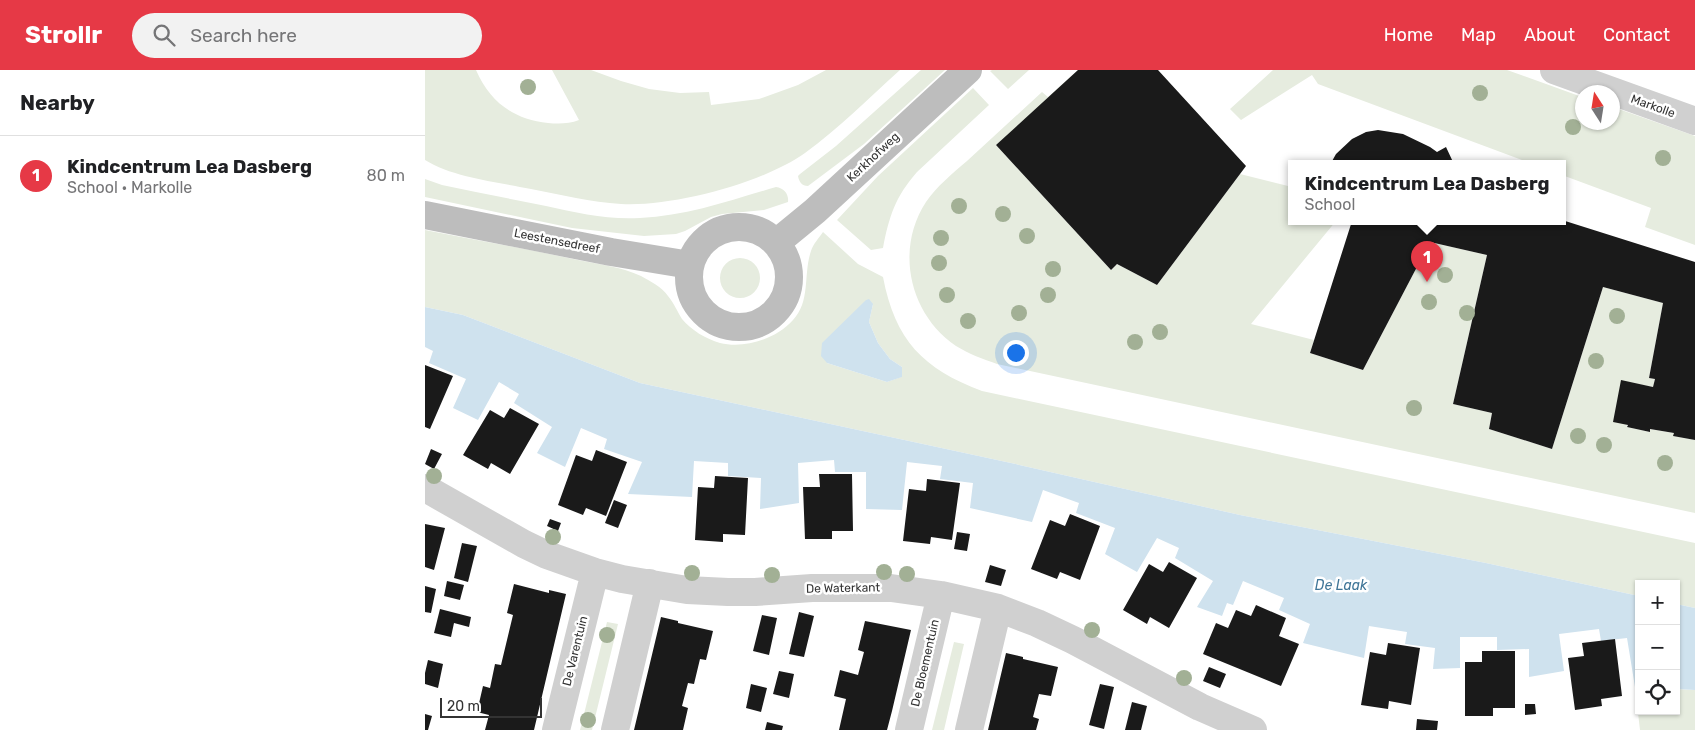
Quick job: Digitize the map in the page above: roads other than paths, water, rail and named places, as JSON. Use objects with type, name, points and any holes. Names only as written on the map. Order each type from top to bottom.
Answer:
[{"type":"street","name":"Kerkhofweg","points":[[777,243],[815,211],[968,70]]},
{"type":"street","name":"Markolle","points":[[1554,70],[1695,121]]},
{"type":"street","name":"Leestensedreef","points":[[425,215],[611,252],[690,265]]},
{"type":"street","points":[[738,227],[759,231],[777,243],[787,261],[789,282],[783,302],[769,317],[751,326],[730,327],[711,319],[696,304],[689,285],[690,265],[700,245],[717,232],[738,227]]},
{"type":"street","name":"De Waterkant","points":[[425,488],[547,555],[595,572],[622,579],[687,590],[728,592],[867,587],[891,588],[941,595],[998,608],[1037,623],[1200,707],[1253,730]]},
{"type":"street","name":"De Varentuin","points":[[556,730],[595,572]]},
{"type":"street","points":[[615,730],[650,583]]},
{"type":"street","name":"De Bloementuin","points":[[909,730],[941,595]]},
{"type":"street","points":[[969,730],[998,608]]},
{"type":"water","points":[[869,299],[873,304],[869,322],[878,343],[890,359],[902,367],[902,377],[887,382],[827,363],[821,356],[822,343]]},
{"type":"water","name":"De Laak","points":[[425,307],[463,315],[640,383],[1011,463],[1240,515],[1486,563],[1635,595],[1635,687],[1627,638],[1601,641],[1599,629],[1559,634],[1564,671],[1529,677],[1529,649],[1497,650],[1497,637],[1460,637],[1460,668],[1433,669],[1435,648],[1405,644],[1407,632],[1369,626],[1364,658],[1303,643],[1310,624],[1279,610],[1284,598],[1243,581],[1233,605],[1227,603],[1222,616],[1197,607],[1213,581],[1175,558],[1179,548],[1157,538],[1137,572],[1105,554],[1115,528],[1076,513],[1079,503],[1043,490],[1032,522],[970,508],[973,483],[940,479],[942,466],[907,462],[902,510],[866,509],[866,472],[835,472],[834,460],[798,463],[799,503],[760,509],[761,478],[728,476],[728,463],[694,461],[692,497],[628,494],[642,462],[604,449],[607,439],[581,428],[565,467],[537,453],[552,427],[514,403],[519,394],[499,382],[478,420],[453,408],[466,379],[429,363],[433,351],[425,347]]},
{"type":"water","points":[[1680,605],[1695,608],[1695,690],[1680,689]]},
{"type":"place","name":"Kindcentrum Lea Dasberg","points":[[1427,282]]}]
